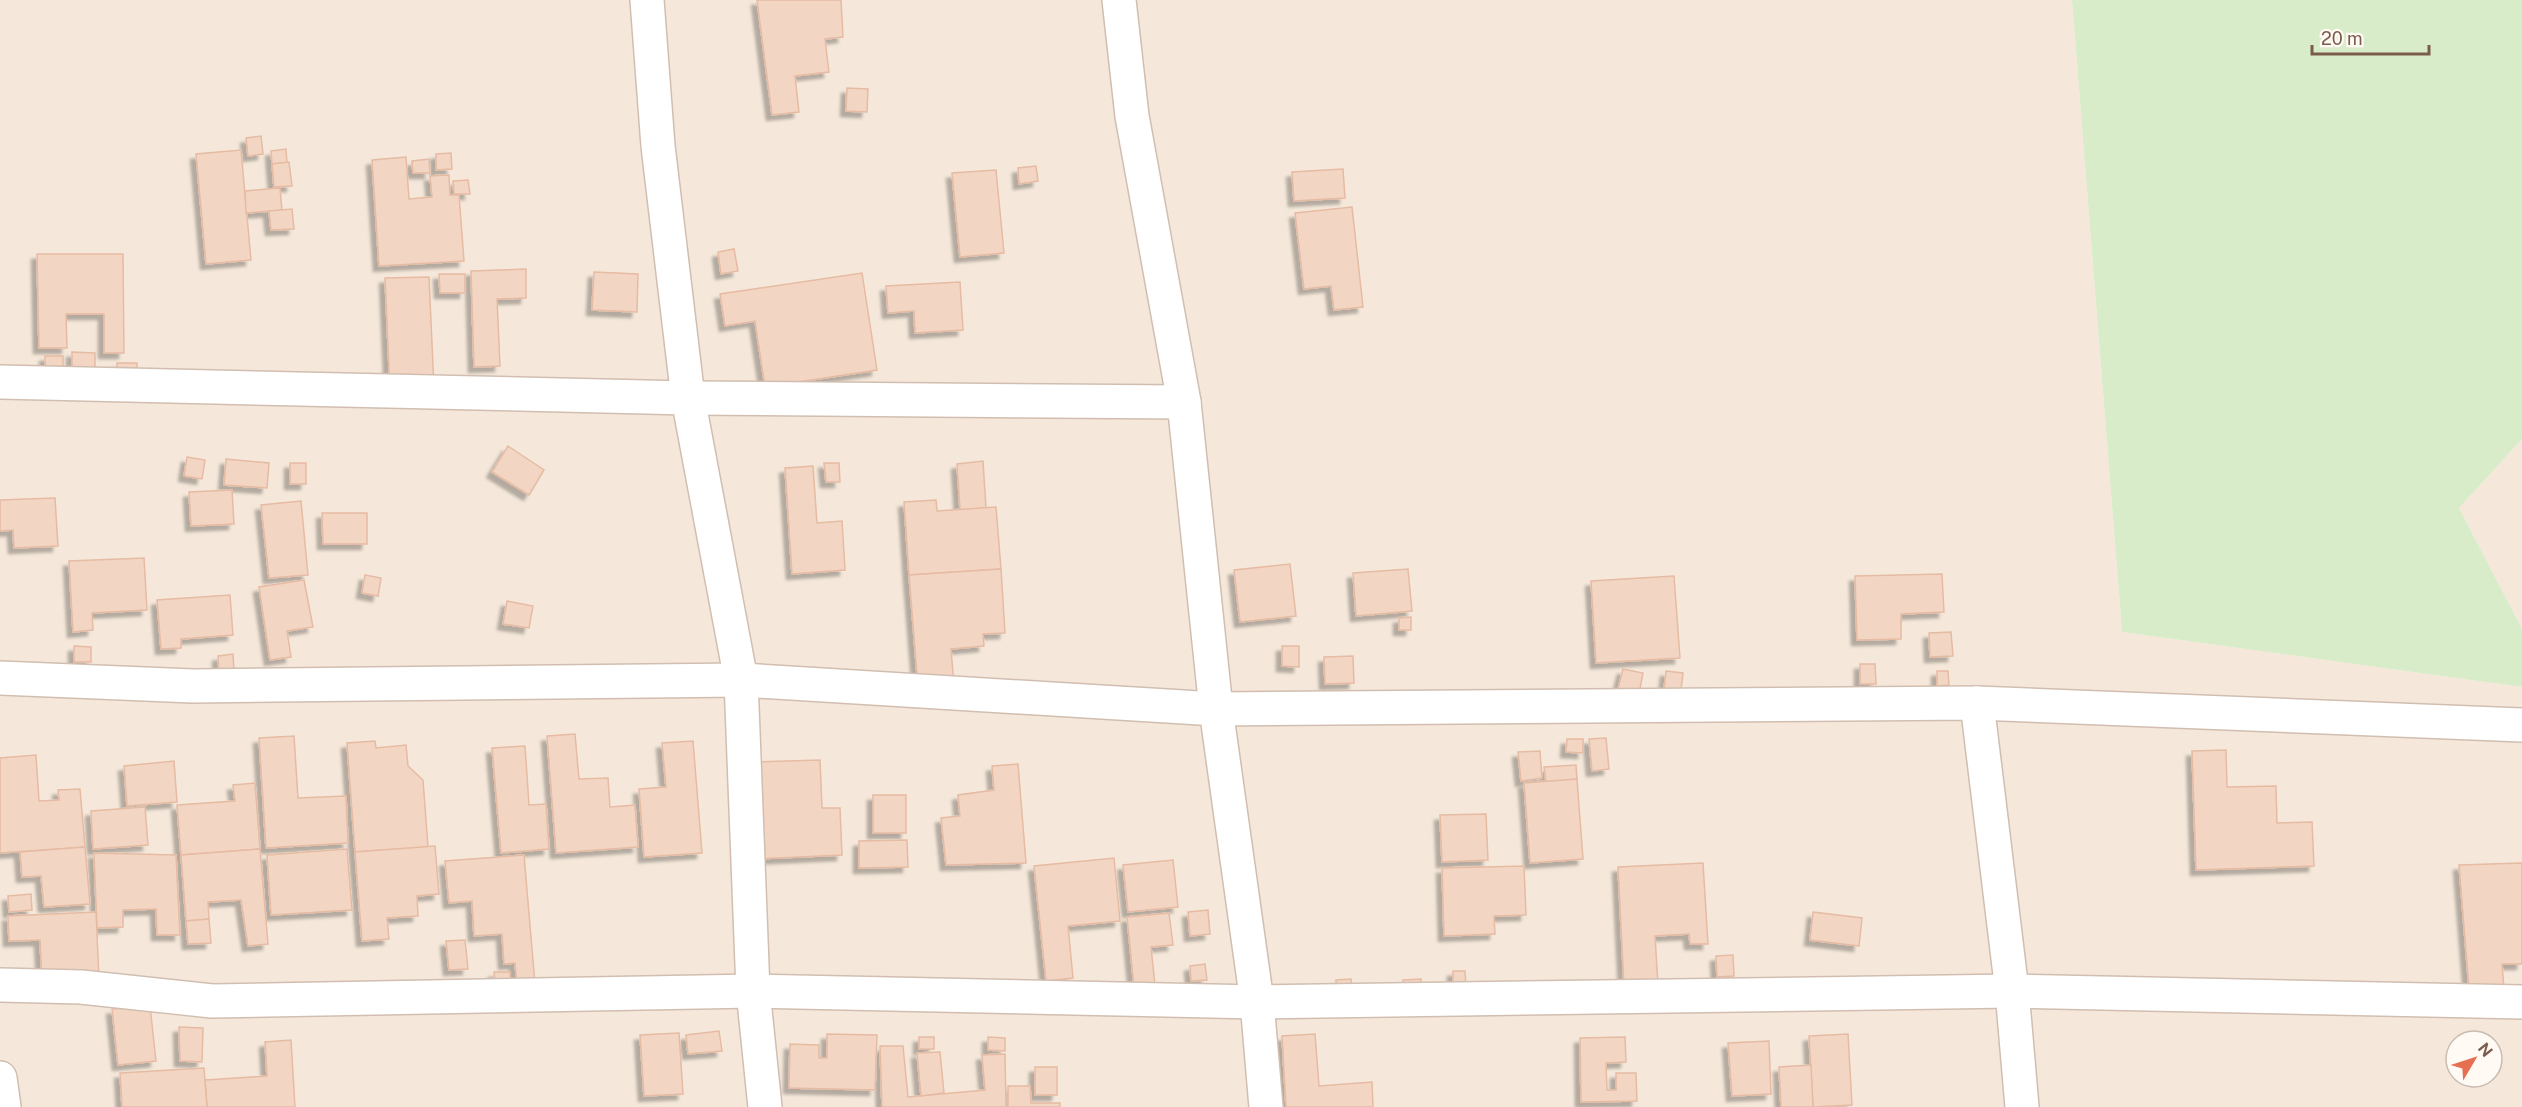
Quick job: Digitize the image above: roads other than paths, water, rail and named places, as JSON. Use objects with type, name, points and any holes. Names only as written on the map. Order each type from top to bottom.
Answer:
[{"type":"street","points":[[647,0],[658,146],[688,398],[741,680],[753,991],[765,1107]]},
{"type":"street","points":[[1119,0],[1132,116],[1184,402],[1216,709],[1257,1002],[1266,1107]]},
{"type":"street","points":[[0,382],[688,398],[1184,402]]},
{"type":"street","points":[[0,678],[193,686],[741,680],[1216,709],[1977,703],[2522,725]]},
{"type":"street","points":[[1977,703],[2012,991],[2022,1107]]},
{"type":"street","points":[[0,985],[81,987],[212,1001],[753,991],[1257,1002],[2012,991],[2522,1002]]},
{"type":"street","points":[[0,1078],[4,1107]]}]
